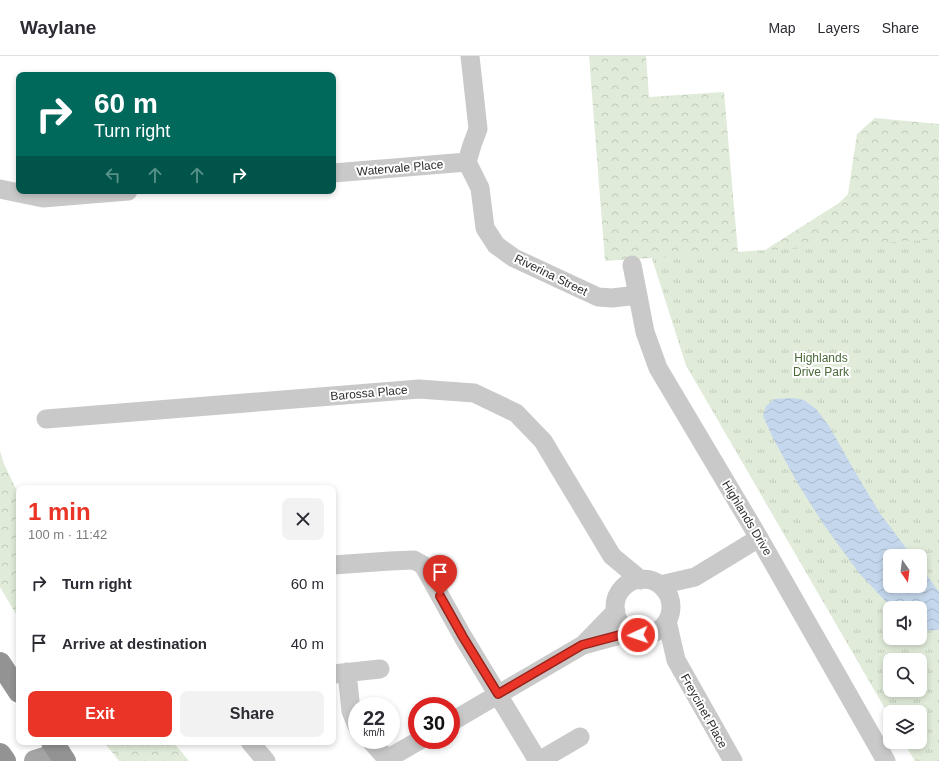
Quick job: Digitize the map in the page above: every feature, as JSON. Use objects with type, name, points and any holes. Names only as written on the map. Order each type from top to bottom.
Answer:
[{"type":"highway","points":[[0,663],[16,687]]},
{"type":"highway","points":[[0,754],[5,761]]},
{"type":"main road","points":[[35,761],[59,752]]},
{"type":"street","points":[[467,162],[478,129],[470,56]]},
{"type":"street","name":"Watervale Place","points":[[336,173],[467,162]]},
{"type":"street","name":"Riverina Street","points":[[467,162],[480,188],[484,228],[496,245],[514,258],[598,297],[612,298],[638,295]]},
{"type":"street","points":[[0,189],[16,192]]},
{"type":"street","points":[[24,194],[43,198],[92,194]]},
{"type":"street","name":"Highlands Drive","points":[[632,265],[645,332],[658,368],[759,538],[886,761]]},
{"type":"street","name":"Barossa Place","points":[[46,419],[419,389],[474,393],[516,413],[543,441],[612,556],[641,580]]},
{"type":"street","points":[[660,585],[694,577],[759,538]]},
{"type":"street","name":"Barossa Place","points":[[612,556],[617,603]]},
{"type":"street","points":[[336,565],[414,560],[423,565],[463,637],[539,761],[580,737]]},
{"type":"street","points":[[460,717],[582,645],[638,634],[654,633],[662,628],[669,614],[694,577]]},
{"type":"street","points":[[582,645],[617,603],[624,587],[632,582],[641,580],[651,581],[660,585],[670,598],[669,614]]},
{"type":"street","points":[[617,603],[618,620],[624,627],[638,634]]},
{"type":"street","name":"Freycinet Place","points":[[669,614],[676,660],[733,761]]},
{"type":"street","name":"Freycinet Place","points":[[638,634],[676,660]]},
{"type":"street","points":[[348,701],[340,673],[380,669]]},
{"type":"street","points":[[253,745],[266,761]]},
{"type":"street","points":[[378,749],[387,759],[408,747]]},
{"type":"green space","name":"Highlands Drive Park","points":[[589,56],[646,56],[649,97],[724,92],[738,252],[765,250],[839,203],[848,194],[857,134],[875,118],[939,124],[939,592],[927,569],[927,549],[913,549],[879,512],[883,549],[883,593],[888,593],[889,601],[883,601],[883,645],[921,645],[922,653],[883,653],[883,697],[927,697],[927,683],[939,761],[915,761],[908,749],[927,749],[927,705],[883,705],[686,365],[652,258],[605,261]]},
{"type":"green space","name":"Highlands Drive Park","points":[[939,239],[939,761],[915,761],[908,749],[927,749],[927,705],[883,705],[686,365],[652,258]]},
{"type":"green space","points":[[0,451],[4,464],[16,489],[16,614],[0,587]]},
{"type":"green space","points":[[106,745],[176,745],[189,761],[119,761]]},
{"type":"water","points":[[793,398],[804,400],[816,409],[829,426],[879,512],[907,549],[883,549],[883,593],[927,593],[927,576],[939,592],[938,630],[927,631],[927,601],[885,601],[859,573],[824,525],[798,484],[763,416],[766,406],[775,399]]},
{"type":"route","points":[[440,596],[498,694],[582,645],[631,632],[638,635]]}]
